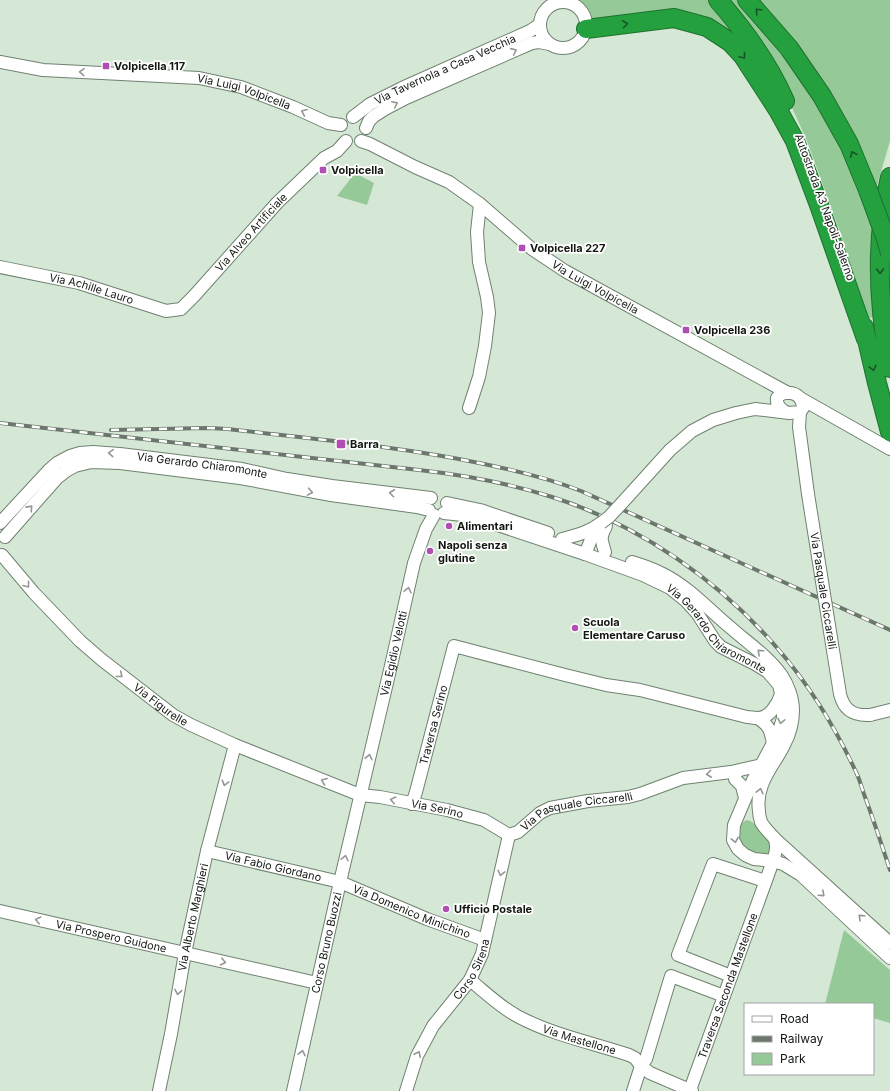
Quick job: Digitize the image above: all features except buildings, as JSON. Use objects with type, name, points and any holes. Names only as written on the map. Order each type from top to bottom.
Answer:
[{"type":"highway","name":"Autostrada A3 Napoli-Salerno","points":[[718,0],[737,22],[760,56],[782,94],[810,161],[838,237],[859,305],[866,339],[890,432]]},
{"type":"highway","points":[[747,0],[789,48],[822,96],[849,144],[868,190],[890,253]]},
{"type":"highway","points":[[586,29],[674,18],[707,27],[730,42],[743,56],[778,110],[795,141],[824,218],[866,339]]},
{"type":"highway","points":[[890,177],[884,209],[880,245],[881,304],[890,368]]},
{"type":"street","points":[[564,1],[573,4],[583,12],[586,20],[586,29],[584,37],[578,43],[572,47],[564,49],[556,48],[543,39],[539,25],[546,4],[551,5],[564,1]]},
{"type":"street","name":"Via Tavernola a Casa Vecchia","points":[[353,117],[370,104],[402,88],[530,31],[539,25]]},
{"type":"street","name":"Via Tavernola a Casa Vecchia","points":[[365,137],[369,121],[374,116],[406,98],[532,43],[539,42],[549,44]]},
{"type":"street","name":"Via Luigi Volpicella","points":[[0,62],[42,70],[199,78],[241,87],[293,107],[328,123],[342,134]]},
{"type":"street","points":[[353,117],[361,120],[364,124],[365,137],[352,143],[342,134],[346,119],[353,117]]},
{"type":"street","name":"Via Alveo Artificiale","points":[[181,309],[277,203],[324,158],[332,145],[342,134]]},
{"type":"street","name":"Via Luigi Volpicella","points":[[365,137],[415,167],[449,182],[480,204],[532,249],[565,271],[768,382],[781,395],[797,396],[800,398]]},
{"type":"street","points":[[469,408],[479,377],[489,313],[479,262],[477,232],[480,204]]},
{"type":"street","name":"Via Achille Lauro","points":[[0,267],[79,283],[166,311],[181,309]]},
{"type":"street","points":[[755,409],[781,395]]},
{"type":"street","name":"Via Pasquale Ciccarelli","points":[[781,395],[776,402],[780,408],[794,412],[799,427],[808,494],[842,701],[850,710],[860,715],[870,715],[890,710]]},
{"type":"street","points":[[800,398],[890,449]]},
{"type":"street","points":[[794,412],[803,408],[800,398]]},
{"type":"street","points":[[588,548],[602,526],[622,502],[670,450],[692,431],[713,420],[755,409],[794,412],[822,411]]},
{"type":"street","name":"Via Gerardo Chiaromonte","points":[[0,523],[57,462],[80,453],[93,452],[120,454],[242,469],[437,508],[605,552],[662,574],[676,582],[694,596],[768,660],[783,676],[790,691],[793,709],[792,721],[784,744],[761,785],[758,802],[761,823]]},
{"type":"street","name":"Via Gerardo Chiaromonte","points":[[2,535],[57,478],[75,466],[91,462],[120,463],[240,478],[324,494],[417,507],[480,510],[588,548],[670,588],[697,613],[715,641],[721,647],[768,672],[779,684],[783,700],[783,718],[778,734],[753,780],[736,820],[734,825],[733,840],[738,849],[745,855],[754,859],[774,861]]},
{"type":"street","name":"Via Egidio Velotti","points":[[360,795],[414,563],[426,530],[437,508]]},
{"type":"street","points":[[562,538],[580,534],[602,526]]},
{"type":"street","points":[[602,526],[601,539],[605,552]]},
{"type":"street","points":[[1,556],[6,546],[2,535]]},
{"type":"street","name":"Via Figurelle","points":[[1,556],[34,594],[80,641],[172,715],[236,745],[360,795]]},
{"type":"street","points":[[715,641],[718,632],[721,629],[725,626],[730,628]]},
{"type":"street","name":"Traversa Serino","points":[[412,804],[454,646],[606,685],[640,690],[704,707],[759,719]]},
{"type":"street","points":[[773,744],[769,728],[759,719],[773,709],[781,694]]},
{"type":"street","name":"Via Alberto Marghieri","points":[[160,1091],[185,953],[207,851],[236,745]]},
{"type":"street","name":"Via Pasquale Ciccarelli","points":[[510,835],[518,832],[540,813],[550,808],[588,801],[628,797],[683,778],[738,776],[762,765]]},
{"type":"street","points":[[738,776],[746,798]]},
{"type":"street","name":"Via Serino","points":[[360,795],[447,810],[484,820],[510,835]]},
{"type":"street","name":"Corso Bruno Buozzi","points":[[293,1091],[360,795]]},
{"type":"street","points":[[736,820],[747,816],[753,817],[761,823],[796,865],[890,943]]},
{"type":"street","name":"Corso Sirena","points":[[406,1091],[417,1056],[433,1026],[470,980],[482,954],[510,835]]},
{"type":"street","points":[[775,839],[777,845],[774,861],[783,864],[796,865]]},
{"type":"street","name":"Via Fabio Giordano","points":[[207,851],[340,882]]},
{"type":"street","points":[[754,859],[766,881]]},
{"type":"street","name":"Traversa Seconda Mastellone","points":[[691,1091],[731,976],[774,861]]},
{"type":"street","points":[[731,976],[678,955],[713,864],[766,881]]},
{"type":"street","points":[[766,881],[774,875],[796,865]]},
{"type":"street","points":[[796,865],[801,875],[890,958]]},
{"type":"street","name":"Via Domenico Minichino","points":[[340,882],[427,919],[485,940]]},
{"type":"street","name":"Via Prospero Guidone","points":[[0,911],[317,984]]},
{"type":"street","points":[[633,1091],[641,1066],[646,1059],[672,976],[724,996]]},
{"type":"street","name":"Via Mastellone","points":[[470,980],[508,1011],[519,1017],[577,1039],[629,1055],[635,1058],[641,1066],[650,1073],[691,1091]]},
{"type":"green space","points":[[580,0],[710,0],[743,39],[710,22],[593,22],[591,15]]},
{"type":"green space","points":[[726,0],[740,0],[772,35],[822,105],[874,217],[877,316],[866,319],[841,235],[807,141],[780,81]]},
{"type":"green space","points":[[756,0],[890,0],[890,141],[876,189]]},
{"type":"green space","points":[[355,173],[374,183],[367,205],[337,196]]},
{"type":"green space","points":[[747,820],[757,826],[771,842],[769,853],[762,854],[753,852],[742,847],[740,844],[738,830],[740,825]]},
{"type":"green space","points":[[844,930],[890,970],[890,1023],[874,1018],[874,1003],[825,1003]]},
{"type":"railway","points":[[0,423],[453,474],[502,484],[552,497],[584,508],[615,523],[646,539],[704,578],[755,624],[790,663],[822,708],[859,778],[890,870]]},
{"type":"railway","points":[[111,430],[228,429],[354,443],[448,457],[505,468],[556,482],[581,491],[890,630]]},
{"type":"place","name":"Volpicella 117","points":[[106,66]]},
{"type":"place","name":"Volpicella","points":[[323,170]]},
{"type":"place","name":"Volpicella 227","points":[[522,248]]},
{"type":"place","name":"Volpicella 236","points":[[686,330]]},
{"type":"place","name":"Barra","points":[[341,444]]},
{"type":"place","name":"Alimentari","points":[[449,526]]},
{"type":"place","name":"Napoli senza glutine","points":[[430,551]]},
{"type":"place","name":"Scuola Elementare Caruso","points":[[575,628]]},
{"type":"place","name":"Ufficio Postale","points":[[446,909]]}]
